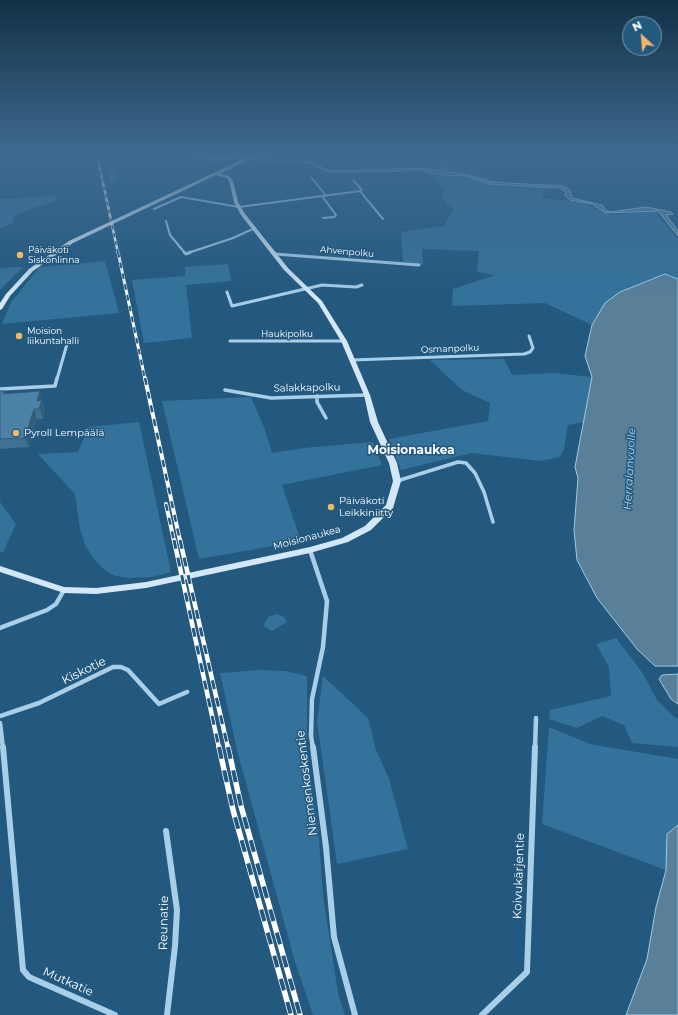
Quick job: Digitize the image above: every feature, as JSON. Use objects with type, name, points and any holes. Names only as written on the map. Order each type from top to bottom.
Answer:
[{"type":"street","points":[[0,308],[19,282],[38,264],[71,242],[155,202]]},
{"type":"street","points":[[154,209],[168,202]]},
{"type":"street","points":[[212,202],[239,207],[274,202]]},
{"type":"street","name":"Moisionaukea","points":[[0,569],[64,590],[96,591],[140,586],[310,550],[345,540],[368,528],[390,506],[397,481],[393,463],[374,422],[366,395],[344,341],[324,308],[306,288],[292,276],[236,202]]},
{"type":"street","points":[[323,218],[334,217],[336,215],[327,202]]},
{"type":"street","points":[[369,202],[383,219]]},
{"type":"street","points":[[166,221],[170,235],[175,243],[186,254],[233,238],[255,228]]},
{"type":"street","name":"Ahvenpolku","points":[[275,254],[419,265]]},
{"type":"street","points":[[227,292],[232,306],[322,285],[356,287],[362,285]]},
{"type":"street","name":"Osmanpolku","points":[[352,360],[524,354],[530,352],[533,348],[529,336]]},
{"type":"street","name":"Haukipolku","points":[[230,341],[344,341]]},
{"type":"street","points":[[0,389],[55,386],[67,344]]},
{"type":"street","name":"Salakkapolku","points":[[225,390],[271,398],[366,395]]},
{"type":"street","points":[[317,396],[317,402],[326,418]]},
{"type":"street","points":[[397,481],[458,462],[466,463],[476,473],[484,492],[493,522]]},
{"type":"street","name":"Niemenkoskentie","points":[[310,550],[323,586],[327,606],[323,647],[312,699],[311,736],[326,848],[334,937],[355,1015]]},
{"type":"street","points":[[0,628],[47,610],[56,604],[64,590]]},
{"type":"street","name":"Kiskotie","points":[[0,716],[39,703],[113,667],[122,667],[128,670],[159,704],[187,692]]},
{"type":"street","name":"Koivukärjentie","points":[[482,1015],[527,972],[536,718]]},
{"type":"street","name":"Mutkatie","points":[[0,723],[11,826],[23,970],[29,977],[115,1015]]},
{"type":"street","name":"Reunatie","points":[[166,831],[177,910],[175,946],[167,1015]]},
{"type":"shaded area","points":[[0,202],[51,202],[14,216],[14,222],[0,229]]},
{"type":"shaded area","points":[[446,202],[579,202],[585,203],[608,214],[620,215],[653,210],[658,212],[657,215],[678,239],[678,279],[665,274],[605,303],[592,325],[545,303],[452,306],[453,289],[495,275],[477,272],[479,251],[422,249],[423,265],[403,262],[401,232],[444,226],[453,210]]},
{"type":"shaded area","points":[[105,261],[119,313],[2,324],[11,302],[40,267]]},
{"type":"shaded area","points":[[228,264],[231,281],[186,285],[192,338],[144,343],[132,280],[185,276],[185,267]]},
{"type":"shaded area","points":[[0,268],[22,268],[0,290]]},
{"type":"shaded area","points":[[504,359],[512,375],[553,373],[592,377],[584,422],[568,425],[564,449],[560,457],[541,461],[471,453],[401,470],[389,439],[488,421],[490,403],[462,390],[430,360]]},
{"type":"shaded area","points":[[251,397],[265,430],[272,453],[304,448],[373,442],[382,465],[282,485],[301,541],[199,559],[162,401]]},
{"type":"shaded area","points":[[139,422],[171,572],[152,577],[129,578],[116,576],[106,571],[94,559],[85,545],[80,529],[75,494],[38,454],[78,452],[89,427]]},
{"type":"shaded area","points":[[0,502],[16,524],[3,552],[0,552]]},
{"type":"shaded area","points":[[277,614],[284,617],[287,622],[272,631],[263,626],[268,617]]},
{"type":"shaded area","points":[[616,638],[642,672],[657,700],[678,719],[678,747],[632,743],[624,725],[602,716],[577,728],[549,719],[550,710],[611,696],[609,667],[596,644]]},
{"type":"shaded area","points":[[260,670],[285,671],[307,676],[307,755],[318,826],[323,896],[338,993],[345,1015],[313,1015],[295,962],[237,750],[220,673]]},
{"type":"shaded area","points":[[323,676],[368,718],[376,750],[389,779],[408,849],[337,864],[317,721]]},
{"type":"shaded area","points":[[549,727],[590,744],[678,759],[678,825],[667,834],[666,870],[542,824]]},
{"type":"water","points":[[583,202],[602,205],[607,211],[611,212],[646,207],[671,212],[673,214],[666,215],[678,231],[678,236],[658,211],[606,213],[592,204]]},
{"type":"water","name":"Herralanvuolle","points":[[665,274],[678,279],[678,666],[655,666],[637,649],[597,598],[577,560],[574,530],[578,478],[575,467],[592,377],[585,356],[592,325],[605,303],[620,292]]},
{"type":"water","points":[[678,674],[678,704],[671,699],[659,679],[662,675]]},
{"type":"water","points":[[678,825],[678,1015],[626,1015],[647,959],[656,907],[666,870],[667,834]]},
{"type":"building","name":"Pyroll Lempäälä","points":[[0,391],[4,391],[3,394],[40,391],[37,401],[42,400],[39,409],[34,409],[25,438],[0,439]]},
{"type":"railway","points":[[107,202],[118,253]]},
{"type":"railway","points":[[118,252],[145,379]]},
{"type":"railway","points":[[145,378],[180,541]]},
{"type":"railway","points":[[166,504],[174,541]]},
{"type":"railway","points":[[174,540],[219,748]]},
{"type":"railway","points":[[180,540],[228,748]]},
{"type":"railway","points":[[219,747],[233,810],[291,1015]]},
{"type":"railway","points":[[228,747],[241,806],[300,1015]]},
{"type":"place","name":"Päiväkoti Siskonlinna","points":[[20,255]]},
{"type":"place","name":"Moision liikuntahalli","points":[[19,336]]},
{"type":"place","name":"Pyroll Lempäälä","points":[[16,433]]},
{"type":"place","name":"Päiväkoti Leikkiniitty","points":[[331,507]]},
{"type":"district","name":"Moisionaukea","points":[[411,450]]}]
